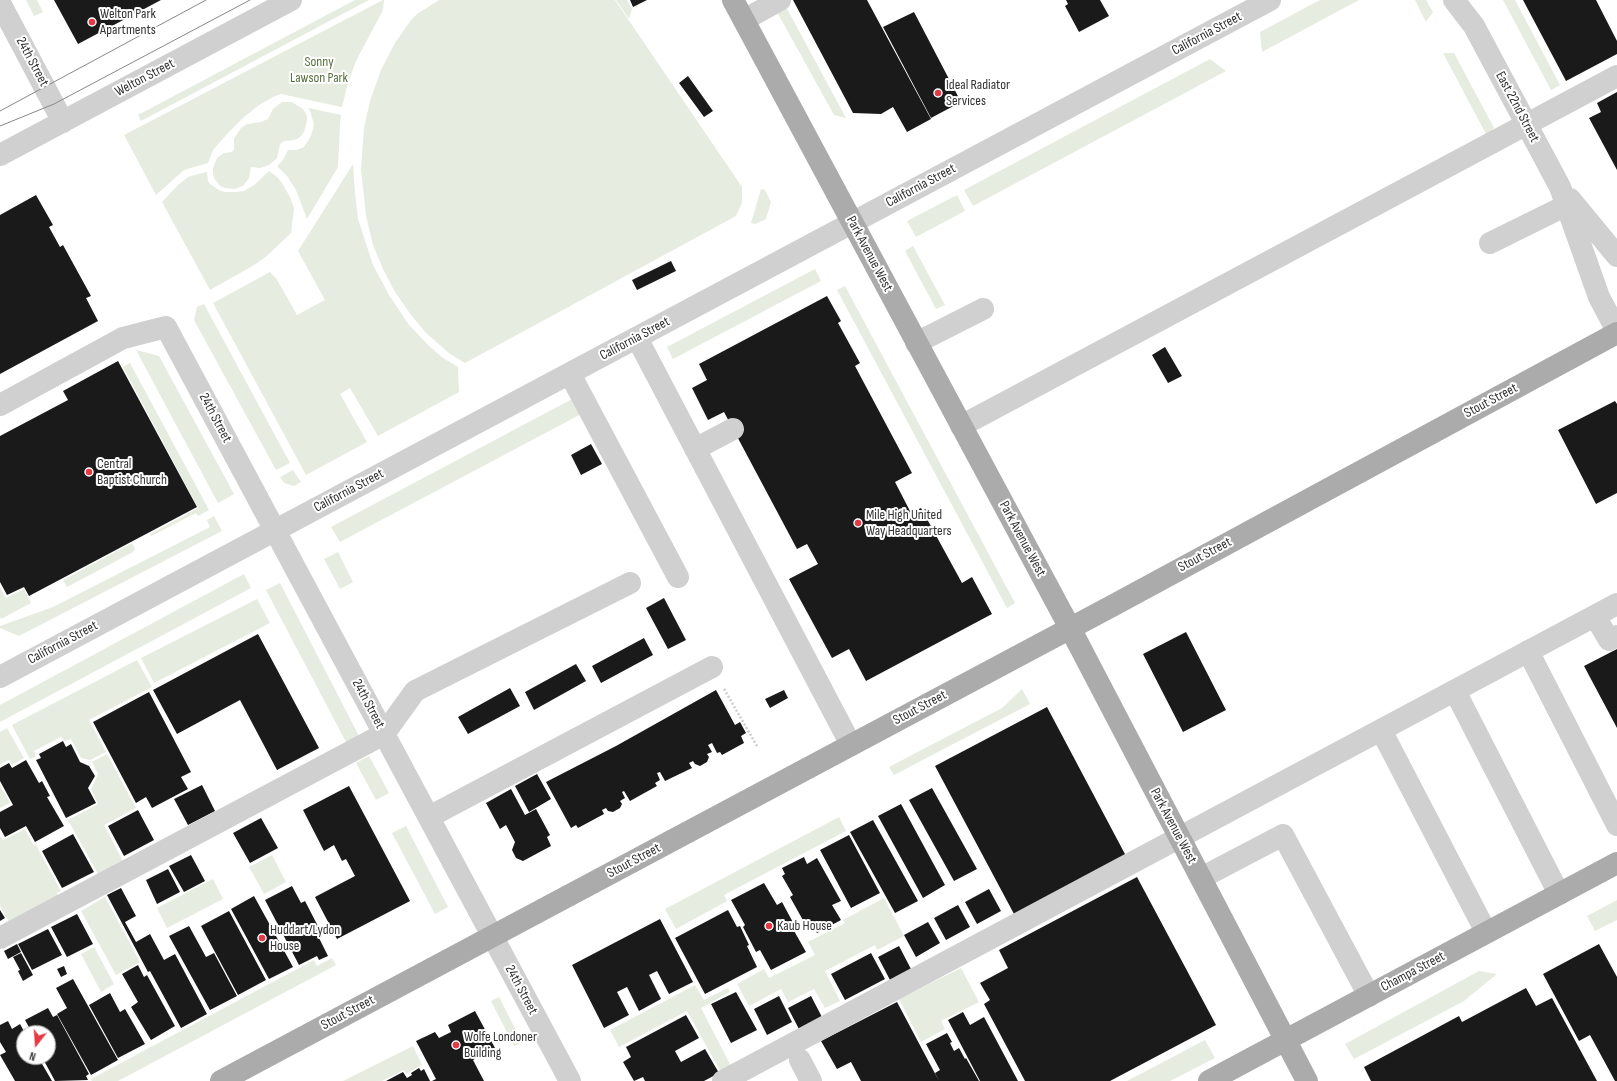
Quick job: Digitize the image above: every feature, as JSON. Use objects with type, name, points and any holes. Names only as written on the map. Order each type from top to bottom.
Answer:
[{"type":"main road","name":"Park Avenue West","points":[[733,0],[1070,628],[1307,1081]]},
{"type":"main road","name":"Stout Street","points":[[222,1081],[1070,628],[1617,332]]},
{"type":"main road","name":"Champa Street","points":[[1208,1081],[1617,863]]},
{"type":"street","name":"Welton Street","points":[[0,155],[291,0]]},
{"type":"street","points":[[744,20],[780,0]]},
{"type":"street","name":"California Street","points":[[2,669],[274,530],[570,374],[1270,0]]},
{"type":"street","name":"East 22nd Street","points":[[1454,0],[1474,26],[1566,204],[1599,297],[1617,332]]},
{"type":"street","name":"East 22nd Street","points":[[1469,0],[1474,26]]},
{"type":"street","name":"24th Street","points":[[0,3],[63,122]]},
{"type":"street","points":[[961,426],[1617,76]]},
{"type":"street","points":[[1493,249],[1566,204]]},
{"type":"street","name":"East 22nd Street","points":[[1566,204],[1617,256]]},
{"type":"street","points":[[916,343],[983,309]]},
{"type":"street","name":"24th Street","points":[[0,405],[123,338],[166,327],[570,1081]]},
{"type":"street","points":[[637,338],[850,745]]},
{"type":"street","points":[[570,374],[678,577]]},
{"type":"street","points":[[696,449],[733,429]]},
{"type":"street","points":[[0,938],[384,734],[415,691],[630,583]]},
{"type":"street","points":[[723,1081],[1617,604]]},
{"type":"street","points":[[1595,616],[1609,640],[1617,636]]},
{"type":"street","points":[[1528,651],[1617,825]]},
{"type":"street","points":[[429,817],[717,676]]},
{"type":"street","points":[[1455,690],[1559,894]]},
{"type":"street","points":[[1381,730],[1486,932]]},
{"type":"street","points":[[1201,878],[1283,836],[1368,996]]},
{"type":"street","points":[[800,1060],[812,1081]]},
{"type":"path","points":[[717,676],[757,746]]},
{"type":"green space","points":[[26,0],[37,0],[43,12],[34,16]]},
{"type":"green space","name":"Sonny Lawson Park","points":[[355,0],[369,0],[141,121],[138,115]]},
{"type":"green space","name":"Sonny Lawson Park","points":[[383,0],[383,10],[356,61],[348,83],[342,107],[281,94],[273,97],[259,105],[244,117],[228,133],[213,150],[208,163],[184,170],[156,195],[124,135]]},
{"type":"green space","points":[[439,0],[615,0],[742,187],[742,203],[736,216],[465,363],[450,354],[426,333],[411,315],[395,292],[383,269],[373,245],[366,216],[361,169],[364,128],[370,101],[381,70],[395,43],[411,20],[417,14]]},
{"type":"green space","points":[[616,0],[627,0],[632,9],[629,19]]},
{"type":"green space","points":[[1320,0],[1359,0],[1262,52],[1260,32]]},
{"type":"green space","points":[[1415,0],[1426,0],[1433,12],[1426,22]]},
{"type":"green space","points":[[1503,0],[1515,0],[1560,85],[1551,90]]},
{"type":"green space","points":[[785,5],[846,118],[834,115],[776,10]]},
{"type":"green space","points":[[1443,53],[1454,53],[1494,128],[1487,136]]},
{"type":"green space","points":[[1210,59],[1226,71],[973,206],[964,190]]},
{"type":"green space","points":[[282,102],[292,102],[303,109],[307,116],[304,132],[299,138],[284,141],[280,144],[277,158],[269,165],[260,168],[251,167],[249,178],[243,186],[235,189],[220,186],[214,178],[213,173],[213,168],[217,158],[224,153],[232,152],[234,149],[234,139],[241,128],[247,124],[261,122],[268,119],[273,109]]},
{"type":"green space","name":"Sonny Lawson Park","points":[[309,108],[341,115],[338,167],[307,219],[296,190],[287,176],[277,166],[283,160],[288,150],[296,150],[304,147],[311,136],[314,124]]},
{"type":"green space","points":[[353,164],[358,219],[373,265],[389,295],[409,325],[443,358],[458,367],[459,392],[378,436],[350,388],[340,394],[367,442],[306,475],[213,303],[270,272],[276,278],[297,315],[325,300],[298,251]]},
{"type":"green space","points":[[269,171],[282,183],[294,208],[291,233],[256,264],[210,290],[162,202],[188,177],[207,172],[208,181],[210,184],[225,192],[236,192],[244,191],[254,185]]},
{"type":"green space","points":[[761,189],[765,190],[771,202],[766,219],[755,224],[751,223]]},
{"type":"green space","points":[[957,195],[965,211],[916,237],[907,221]]},
{"type":"green space","points":[[913,246],[945,305],[936,309],[905,251]]},
{"type":"green space","points":[[815,269],[821,281],[673,359],[667,347]]},
{"type":"green space","points":[[845,286],[1015,603],[1007,608],[837,290]]},
{"type":"green space","points":[[204,304],[290,463],[276,470],[194,320],[197,307]]},
{"type":"green space","points":[[136,350],[159,356],[234,494],[218,503]]},
{"type":"green space","points":[[130,363],[209,510],[198,516],[196,513],[151,536],[150,534],[198,508],[123,367]]},
{"type":"green space","points":[[574,398],[583,413],[340,542],[331,527]]},
{"type":"green space","points":[[293,470],[301,482],[294,486],[284,483],[280,477]]},
{"type":"green space","points":[[214,516],[222,531],[19,636],[0,628],[0,626],[53,607],[210,527],[207,520]]},
{"type":"green space","points":[[132,543],[135,549],[133,552],[67,587],[63,580]]},
{"type":"green space","points":[[338,552],[353,582],[340,589],[324,559]]},
{"type":"green space","points":[[244,574],[251,588],[0,722],[0,705]]},
{"type":"green space","points":[[280,583],[359,736],[346,742],[266,590]]},
{"type":"green space","points":[[0,587],[6,598],[24,589],[31,603],[1,619]]},
{"type":"green space","points":[[257,599],[270,623],[154,683],[141,658]]},
{"type":"green space","points":[[137,660],[152,687],[89,720],[106,752],[90,760],[81,758],[71,739],[65,741],[61,737],[34,751],[36,756],[30,759],[12,725]]},
{"type":"green space","points":[[1022,689],[1030,704],[894,775],[889,767],[1002,708]]},
{"type":"green space","points":[[7,728],[24,758],[12,765],[9,760],[0,764],[0,732]]},
{"type":"green space","points":[[107,754],[136,808],[104,825],[123,861],[98,874],[68,820],[98,804],[91,789],[98,774],[92,762]]},
{"type":"green space","points":[[369,756],[389,793],[376,800],[356,763]]},
{"type":"green space","points":[[0,785],[10,803],[0,808]]},
{"type":"green space","points":[[839,817],[846,831],[724,895],[727,901],[676,929],[665,909]]},
{"type":"green space","points":[[406,826],[448,907],[435,914],[392,833]]},
{"type":"green space","points":[[25,829],[34,846],[36,845],[61,891],[57,893],[59,898],[10,924],[0,906],[0,836],[3,840]]},
{"type":"green space","points":[[272,855],[286,882],[264,894],[249,867]]},
{"type":"green space","points":[[213,879],[223,899],[167,928],[157,908]]},
{"type":"green space","points":[[105,897],[140,962],[116,975],[81,911]]},
{"type":"green space","points":[[884,898],[904,936],[877,950],[875,945],[825,971],[840,1001],[825,1008],[814,989],[788,1002],[781,989],[749,1006],[737,984],[764,969],[769,978],[815,955],[808,942],[845,923],[843,920]]},
{"type":"green space","points":[[1617,900],[1617,920],[1595,931],[1587,916]]},
{"type":"green space","points":[[94,947],[114,984],[101,992],[81,954]]},
{"type":"green space","points":[[332,958],[336,965],[118,1081],[92,1081],[91,1079],[314,960],[317,966]]},
{"type":"green space","points":[[961,968],[979,1002],[941,1021],[945,1029],[921,1042],[899,999]]},
{"type":"green space","points":[[1479,971],[1497,974],[1464,1001],[1354,1059],[1345,1044]]},
{"type":"green space","points":[[695,985],[704,1000],[728,988],[730,992],[701,1008],[732,1068],[722,1074],[687,1011],[619,1047],[610,1030]]},
{"type":"green space","points":[[499,997],[522,1042],[514,1046],[491,1001]]},
{"type":"green space","points":[[1205,1040],[1215,1058],[1170,1081],[1127,1081]]},
{"type":"green space","points":[[413,1046],[422,1065],[406,1074],[404,1070],[382,1081],[343,1081]]},
{"type":"building","name":"Welton Park Apartments","points":[[54,0],[161,0],[78,44]]},
{"type":"building","points":[[630,0],[647,0],[633,7]]},
{"type":"building","points":[[793,0],[867,0],[931,119],[907,132],[893,107],[881,114],[853,113]]},
{"type":"building","points":[[1066,0],[1100,0],[1109,16],[1079,32],[1065,6],[1068,4]]},
{"type":"building","points":[[1523,0],[1596,0],[1617,41],[1617,54],[1566,81]]},
{"type":"building","points":[[914,12],[961,102],[931,118],[883,27]]},
{"type":"building","points":[[688,76],[713,111],[704,117],[679,83]]},
{"type":"building","points":[[1617,92],[1617,170],[1589,118],[1601,112],[1597,103]]},
{"type":"building","points":[[36,195],[53,225],[49,227],[60,247],[63,245],[91,296],[86,298],[98,321],[0,374],[0,215]]},
{"type":"building","points":[[671,261],[676,271],[637,290],[632,280]]},
{"type":"building","points":[[827,296],[841,321],[838,323],[860,363],[855,366],[912,473],[895,482],[911,513],[921,508],[962,583],[972,577],[992,614],[866,681],[849,649],[832,658],[789,579],[818,564],[807,544],[797,549],[724,412],[708,420],[692,388],[707,380],[699,364]]},
{"type":"building","points":[[1165,347],[1182,376],[1168,383],[1152,355]]},
{"type":"building","name":"Central Baptist Church","points":[[118,361],[197,507],[29,596],[24,587],[7,595],[0,582],[0,436],[68,400],[63,391]]},
{"type":"building","points":[[1615,401],[1617,404],[1617,493],[1596,504],[1558,430]]},
{"type":"building","points":[[591,444],[602,464],[581,475],[571,455]]},
{"type":"building","points":[[664,598],[686,640],[668,649],[646,608]]},
{"type":"building","points":[[1186,632],[1226,710],[1183,732],[1143,654]]},
{"type":"building","points":[[258,634],[319,748],[277,770],[240,700],[177,734],[153,690]]},
{"type":"building","points":[[644,638],[653,655],[601,683],[592,666]]},
{"type":"building","points":[[1617,649],[1617,728],[1584,666]]},
{"type":"building","points":[[576,664],[586,681],[534,710],[525,692]]},
{"type":"building","points":[[510,688],[520,706],[468,734],[458,717]]},
{"type":"building","points":[[716,690],[735,725],[740,722],[746,733],[741,736],[744,743],[722,755],[720,752],[717,753],[712,743],[708,745],[712,752],[707,754],[709,757],[707,762],[700,766],[695,764],[693,761],[689,763],[692,768],[665,781],[660,772],[657,773],[660,780],[655,783],[657,786],[630,801],[624,791],[622,792],[625,798],[620,801],[622,804],[620,808],[613,812],[608,811],[606,808],[602,810],[604,814],[578,828],[576,825],[571,828],[546,782],[616,746]]},
{"type":"building","points":[[784,690],[788,698],[770,708],[765,699]]},
{"type":"building","points":[[149,692],[191,772],[181,777],[188,789],[152,808],[146,797],[136,803],[93,722]]},
{"type":"building","points":[[1047,707],[1126,856],[1014,914],[935,766]]},
{"type":"building","points":[[63,741],[66,747],[71,744],[80,762],[89,766],[95,776],[88,788],[96,803],[66,818],[36,760],[41,758],[39,754]]},
{"type":"building","points":[[26,760],[39,783],[42,781],[50,796],[47,797],[64,826],[35,842],[26,826],[5,837],[0,828],[0,812],[13,805],[0,781],[0,768],[9,763],[12,768]]},
{"type":"building","points":[[537,774],[551,799],[529,812],[515,786]]},
{"type":"building","points":[[202,785],[215,811],[188,825],[174,799]]},
{"type":"building","points":[[349,786],[410,901],[337,939],[315,897],[355,876],[346,859],[342,861],[334,845],[324,851],[303,810]]},
{"type":"building","points":[[932,788],[977,869],[954,881],[909,800]]},
{"type":"building","points":[[511,789],[525,815],[536,809],[550,835],[547,837],[551,846],[523,861],[516,858],[512,850],[515,842],[506,825],[500,829],[486,803]]},
{"type":"building","points":[[901,804],[945,885],[923,898],[878,816]]},
{"type":"building","points":[[138,810],[154,840],[124,856],[108,826]]},
{"type":"building","points":[[261,818],[278,848],[250,863],[233,833]]},
{"type":"building","points":[[873,820],[918,901],[895,913],[850,832]]},
{"type":"building","points":[[73,834],[94,872],[62,888],[42,851]]},
{"type":"building","points":[[849,835],[880,893],[851,908],[820,850]]},
{"type":"building","points":[[191,855],[205,881],[184,892],[169,866]]},
{"type":"building","points":[[804,857],[807,864],[817,858],[841,901],[832,905],[841,920],[817,933],[808,919],[804,922],[790,897],[793,895],[782,876],[785,874],[782,868]]},
{"type":"building","points":[[168,869],[180,892],[157,904],[146,880]]},
{"type":"building","points":[[1137,877],[1216,1025],[1110,1081],[1025,1081],[984,1004],[990,1000],[980,983],[1008,968],[999,950]]},
{"type":"building","name":"Kaub House","points":[[764,883],[777,905],[782,902],[796,928],[793,929],[806,952],[771,970],[760,950],[756,952],[743,927],[745,925],[731,900]]},
{"type":"building","points":[[292,886],[301,903],[305,901],[322,934],[318,936],[328,956],[319,960],[317,956],[299,965],[265,900]]},
{"type":"building","points":[[121,888],[136,916],[125,922],[136,942],[150,934],[164,960],[175,954],[207,1014],[181,1028],[150,971],[148,972],[107,895]]},
{"type":"building","points":[[989,889],[1001,911],[977,924],[965,902]]},
{"type":"building","name":"Huddart/Lydon House","points":[[254,896],[293,967],[269,979],[231,909]]},
{"type":"building","points":[[958,905],[970,927],[946,940],[934,918]]},
{"type":"building","points":[[0,910],[5,918],[0,921]]},
{"type":"building","points":[[728,910],[737,927],[740,926],[757,967],[705,994],[675,938]]},
{"type":"building","points":[[229,911],[266,980],[238,995],[201,926]]},
{"type":"building","points":[[77,914],[93,944],[67,957],[51,927]]},
{"type":"building","points":[[660,919],[693,982],[669,994],[657,971],[649,975],[661,999],[639,1011],[627,987],[617,992],[629,1015],[604,1028],[572,965]]},
{"type":"building","points":[[928,922],[940,943],[916,957],[904,935]]},
{"type":"building","points":[[189,926],[206,957],[214,953],[237,996],[210,1010],[169,936]]},
{"type":"building","points":[[48,929],[62,955],[32,970],[18,944]]},
{"type":"building","points":[[17,944],[21,952],[8,959],[4,951]]},
{"type":"building","points":[[1599,944],[1617,977],[1617,1081],[1615,1081],[1590,1035],[1579,1041],[1543,974]]},
{"type":"building","points":[[899,946],[911,969],[890,980],[878,957]]},
{"type":"building","points":[[21,953],[33,975],[23,981],[18,971],[20,970],[13,957]]},
{"type":"building","points":[[871,953],[885,979],[845,1000],[831,974]]},
{"type":"building","points":[[138,965],[144,977],[147,975],[175,1026],[151,1040],[131,1007],[138,1002],[122,974]]},
{"type":"building","points":[[64,966],[67,974],[61,977],[57,969]]},
{"type":"building","points":[[73,979],[118,1060],[91,1075],[57,1014],[67,1008],[56,988]]},
{"type":"building","points":[[1526,988],[1536,1006],[1552,998],[1597,1081],[1371,1081],[1364,1067],[1459,1016],[1462,1022]]},
{"type":"building","points":[[736,992],[757,1030],[731,1043],[711,1004]]},
{"type":"building","points":[[110,993],[120,1012],[125,1009],[145,1044],[118,1058],[89,1005]]},
{"type":"building","points":[[779,996],[792,1022],[767,1035],[754,1009]]},
{"type":"building","points":[[811,996],[823,1019],[800,1031],[788,1008]]},
{"type":"building","points":[[897,1002],[939,1081],[861,1081],[851,1062],[837,1069],[821,1041]]},
{"type":"building","points":[[48,1008],[53,1017],[57,1015],[89,1074],[86,1076],[88,1080],[55,1081],[46,1065],[56,1065],[56,1025],[28,1025],[25,1020]]},
{"type":"building","name":"Wolfe Londoner Building","points":[[475,1011],[495,1048],[473,1060],[484,1081],[432,1081],[436,1079],[416,1041],[435,1032],[439,1038],[451,1032],[448,1025]]},
{"type":"building","points":[[963,1012],[970,1025],[984,1017],[1018,1081],[980,1081],[948,1020]]},
{"type":"building","points":[[686,1015],[699,1038],[675,1051],[681,1062],[705,1049],[719,1073],[704,1081],[645,1081],[643,1077],[634,1081],[623,1062],[631,1057],[626,1047]]},
{"type":"building","points":[[8,1021],[12,1029],[16,1026],[16,1065],[43,1065],[52,1081],[15,1081],[0,1055],[6,1052],[0,1042],[0,1025]]},
{"type":"building","points":[[947,1033],[952,1042],[950,1043],[954,1051],[959,1048],[979,1081],[939,1081],[935,1073],[940,1070],[926,1044]]},
{"type":"building","name":"Wolfe Londoner Building","points":[[419,1068],[421,1071],[424,1069],[430,1081],[386,1081],[403,1072],[407,1078],[412,1075],[411,1073]]},
{"type":"tram line","points":[[0,111],[206,0]]},
{"type":"tram line","points":[[0,126],[54,104],[250,0]]},
{"type":"place","name":"Welton Park Apartments","points":[[92,22]]},
{"type":"place","name":"Ideal Radiator Services","points":[[938,93]]},
{"type":"place","name":"Central Baptist Church","points":[[89,472]]},
{"type":"place","name":"Mile High United Way Headquarters","points":[[858,523]]},
{"type":"place","name":"Kaub House","points":[[769,926]]},
{"type":"place","name":"Huddart/Lydon House","points":[[262,938]]},
{"type":"place","name":"Wolfe Londoner Building","points":[[456,1045]]}]
